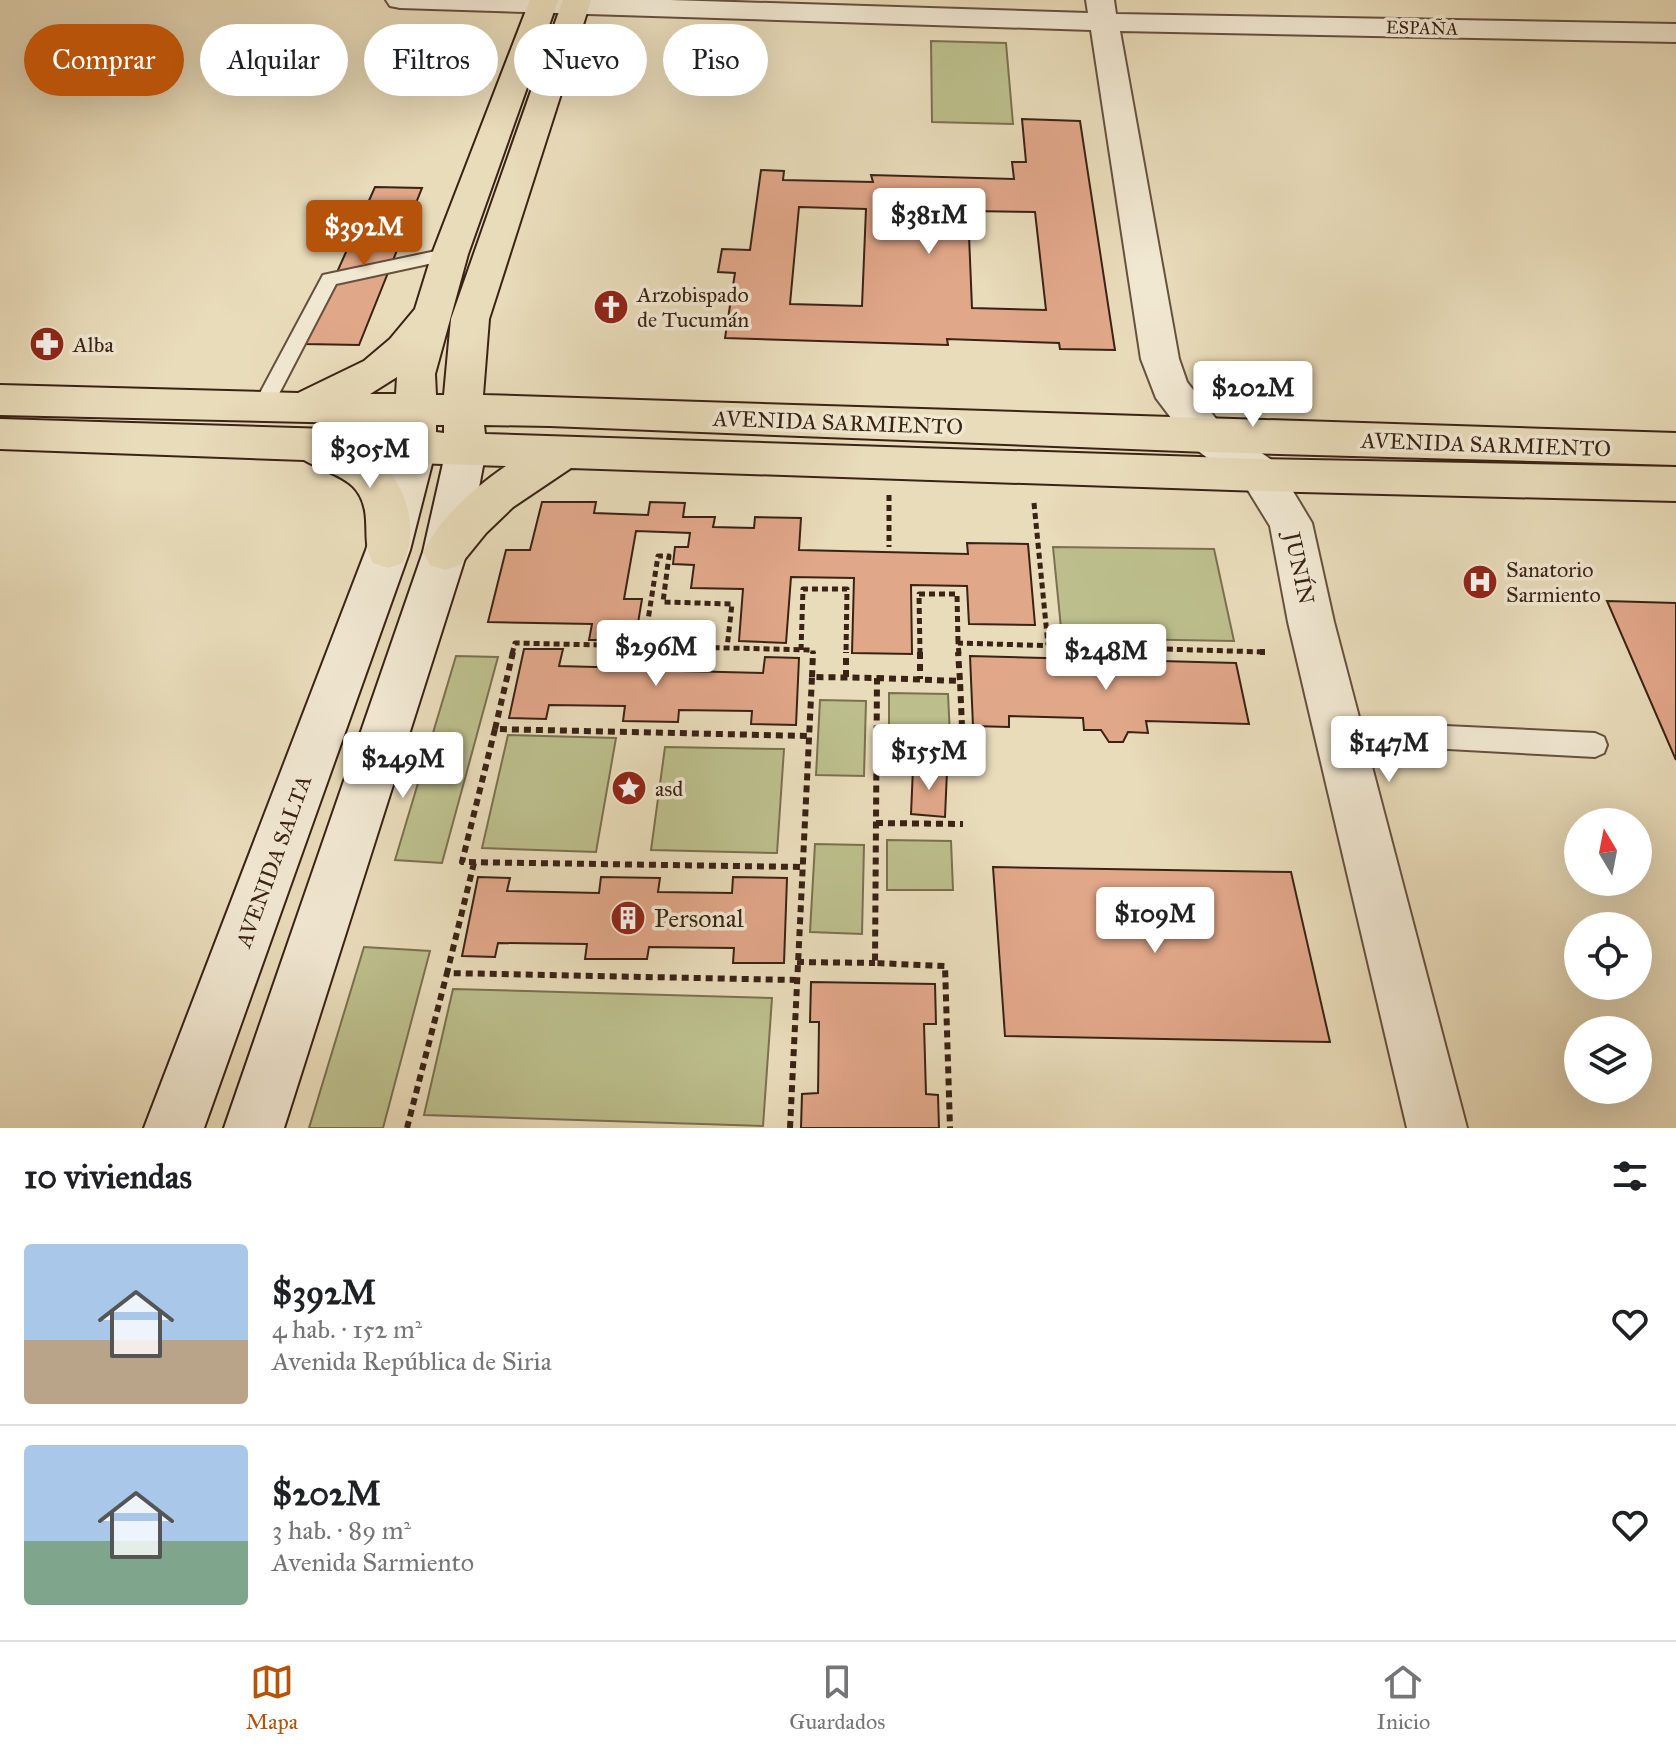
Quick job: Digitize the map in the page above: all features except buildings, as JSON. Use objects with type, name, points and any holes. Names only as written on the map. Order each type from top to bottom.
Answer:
[{"type":"main road","points":[[416,428],[416,374],[450,254],[560,2]]},
{"type":"main road","points":[[464,430],[470,319],[560,2]]},
{"type":"main road","points":[[280,419],[390,363],[407,347],[434,307]]},
{"type":"main road","points":[[470,319],[481,360],[492,384],[508,396],[550,411]]},
{"type":"main road","name":"AVENIDA SARMIENTO","points":[[0,400],[464,430],[568,451],[1261,475],[1676,484]]},
{"type":"main road","name":"AVENIDA SARMIENTO","points":[[464,430],[550,411],[1207,436],[1676,449]]},
{"type":"main road","points":[[280,419],[346,459],[373,480],[385,499],[388,550]]},
{"type":"main road","name":"AVENIDA SARMIENTO","points":[[0,434],[280,419]]},
{"type":"main road","points":[[445,552],[489,499],[534,468],[568,451]]},
{"type":"street","name":"ESPAÑA","points":[[400,0],[1674,20]]},
{"type":"street","name":"JUNÍN","points":[[1102,11],[1160,359],[1170,388],[1207,436],[1261,475],[1291,523],[1311,622],[1437,1128]]},
{"type":"street","name":"AVENIDA SALTA","points":[[174,1128],[388,550],[416,428]]},
{"type":"street","points":[[254,1128],[445,552],[464,430]]},
{"type":"lane","points":[[280,419],[329,279],[450,254]]},
{"type":"lane","points":[[1338,732],[1595,745]]},
{"type":"path","points":[[889,482],[889,547]]},
{"type":"path","points":[[1034,500],[1048,645]]},
{"type":"path","points":[[644,646],[658,556],[669,556],[663,602],[732,604],[727,648]]},
{"type":"path","points":[[801,650],[803,589],[847,589],[846,677]]},
{"type":"path","points":[[877,747],[963,749],[957,594],[919,594],[920,679]]},
{"type":"path","points":[[790,1128],[813,650],[515,643],[462,862],[802,867]]},
{"type":"path","points":[[958,643],[1265,652]]},
{"type":"path","points":[[812,677],[960,681]]},
{"type":"path","points":[[875,963],[877,678]]},
{"type":"path","points":[[495,729],[809,736]]},
{"type":"path","points":[[876,823],[963,824]]},
{"type":"path","points":[[407,1128],[474,863]]},
{"type":"path","points":[[797,962],[945,966],[950,1128]]},
{"type":"path","points":[[447,973],[796,980]]},
{"type":"green space","points":[[931,41],[1006,43],[1013,124],[932,122]]},
{"type":"green space","points":[[1053,547],[1214,549],[1234,641],[1062,638]]},
{"type":"green space","points":[[456,656],[498,657],[442,863],[395,860]]},
{"type":"green space","points":[[889,693],[948,694],[950,736],[889,735]]},
{"type":"green space","points":[[820,700],[866,701],[864,776],[816,775]]},
{"type":"green space","points":[[508,735],[616,738],[596,852],[482,848]]},
{"type":"green space","points":[[665,747],[784,749],[777,853],[651,850]]},
{"type":"green space","points":[[887,840],[951,841],[953,890],[887,890]]},
{"type":"green space","points":[[815,844],[864,845],[862,934],[810,932]]},
{"type":"green space","points":[[364,947],[430,951],[383,1128],[309,1128]]},
{"type":"green space","points":[[453,989],[772,998],[763,1126],[424,1115]]},
{"type":"place","name":"Arzobispado de Tucumán","points":[[611,307]]},
{"type":"place","name":"Alba","points":[[47,344]]},
{"type":"place","name":"Sanatorio Sarmiento","points":[[1480,582]]},
{"type":"place","name":"asd","points":[[629,788]]},
{"type":"place","name":"Personal","points":[[628,918]]}]
